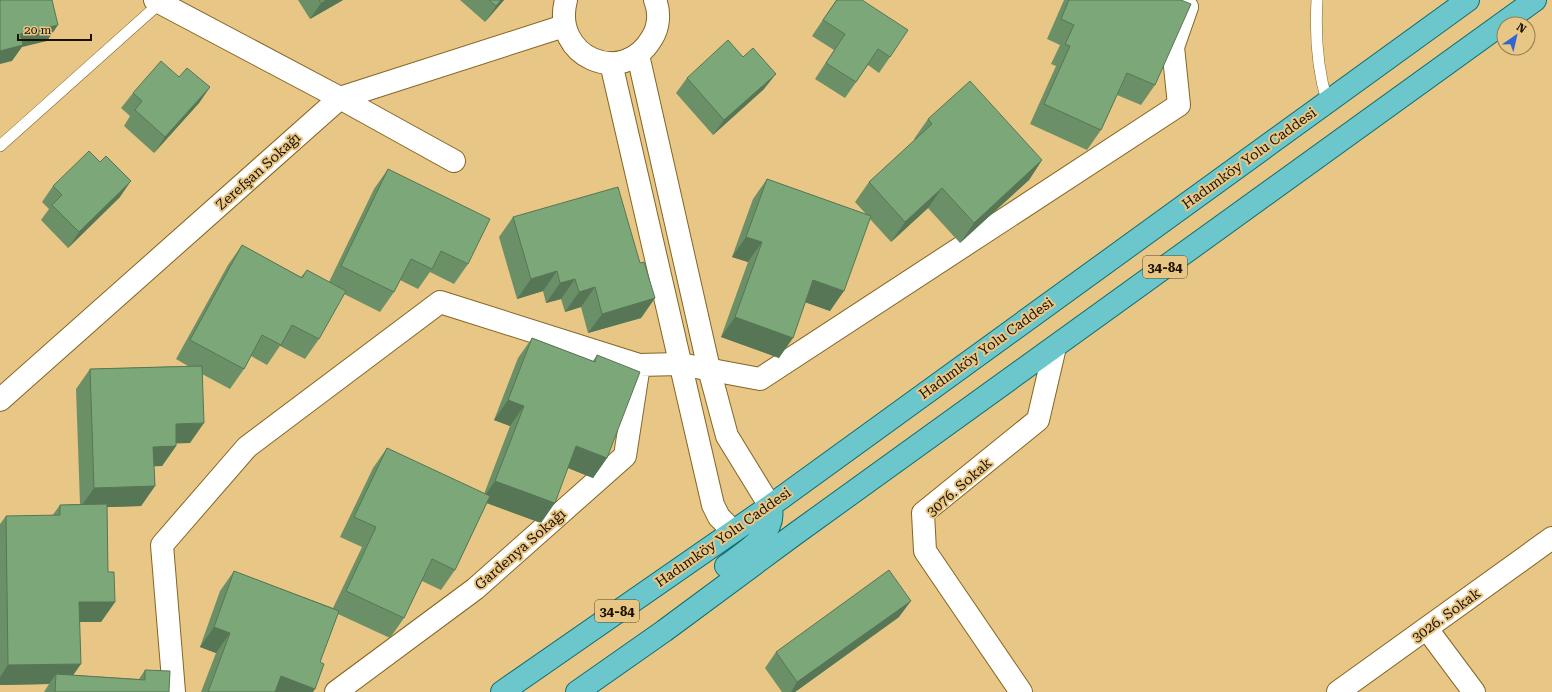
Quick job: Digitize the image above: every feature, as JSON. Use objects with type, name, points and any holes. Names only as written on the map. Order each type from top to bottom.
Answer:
[{"type":"main road","name":"Hadımköy Yolu Caddesi","points":[[502,692],[770,506],[1468,0]]},
{"type":"main road","name":"34-84","points":[[577,692],[664,631],[795,534],[1535,0]]},
{"type":"main road","points":[[664,631],[691,593],[703,582],[740,556],[765,532],[771,523],[772,512],[770,506]]},
{"type":"main road","points":[[733,531],[752,542],[765,542],[781,539],[795,534]]},
{"type":"street","points":[[566,0],[563,10],[564,26],[570,40],[581,53],[595,61],[611,63],[625,61],[638,55],[648,45],[655,33],[662,2]]},
{"type":"street","points":[[174,692],[162,545],[247,447],[440,302],[639,365],[680,364],[760,379],[1179,105],[1174,47],[1187,7],[1178,0]]},
{"type":"street","points":[[157,1],[340,98],[454,161]]},
{"type":"street","name":"Zerefşan Sokağı","points":[[0,400],[340,98],[564,26]]},
{"type":"street","points":[[638,55],[709,369],[727,436],[770,506]]},
{"type":"street","points":[[611,63],[713,505],[719,517],[733,531]]},
{"type":"street","name":"3076. Sokak","points":[[1021,692],[925,551],[923,513],[1038,420],[1055,346]]},
{"type":"street","name":"Gardenya Sokağı","points":[[336,692],[475,589],[625,456],[639,365]]},
{"type":"street","name":"3026. Sokak","points":[[1338,692],[1552,538]]},
{"type":"street","points":[[1427,629],[1474,692]]},
{"type":"lane","points":[[1317,0],[1316,28],[1320,80],[1327,101]]},
{"type":"lane","points":[[0,146],[157,1]]},
{"type":"building","points":[[0,0],[52,0],[58,25],[20,34],[23,45],[0,51]]},
{"type":"building","points":[[319,0],[327,0],[321,3]]},
{"type":"building","points":[[489,0],[501,0],[496,6]]},
{"type":"building","points":[[837,0],[862,0],[908,30],[890,57],[878,49],[856,82],[826,63],[845,34],[823,20]]},
{"type":"building","points":[[1069,0],[1181,0],[1191,4],[1155,85],[1127,73],[1101,130],[1044,104],[1070,46],[1065,44],[1074,25],[1061,19]]},
{"type":"building","points":[[728,40],[743,57],[753,48],[776,74],[724,120],[687,78]]},
{"type":"building","points":[[161,61],[179,77],[187,68],[210,87],[165,137],[135,110],[142,101],[133,93]]},
{"type":"building","points":[[970,81],[1042,160],[974,223],[942,188],[905,222],[869,182],[932,124],[928,119]]},
{"type":"building","points":[[89,151],[100,162],[106,156],[131,181],[79,232],[52,205],[62,195],[53,186]]},
{"type":"building","points":[[388,169],[490,219],[468,264],[441,251],[432,269],[411,259],[394,292],[341,266]]},
{"type":"building","points":[[767,179],[871,216],[844,291],[813,280],[793,338],[735,317],[762,242],[746,237]]},
{"type":"building","points":[[618,187],[640,263],[644,262],[655,298],[602,314],[595,287],[579,292],[575,279],[560,283],[557,271],[531,279],[513,217]]},
{"type":"building","points":[[242,245],[302,278],[307,270],[346,291],[319,339],[292,325],[281,345],[262,335],[244,369],[190,340]]},
{"type":"building","points":[[532,338],[595,362],[597,355],[640,372],[607,458],[576,446],[555,503],[495,481],[524,406],[508,400]]},
{"type":"building","points":[[202,366],[204,423],[176,424],[176,446],[153,447],[155,486],[94,488],[90,369]]},
{"type":"building","points":[[387,448],[490,496],[455,570],[432,559],[404,618],[346,591],[376,527],[354,517]]},
{"type":"building","points":[[107,504],[108,572],[114,572],[115,602],[79,602],[81,664],[8,665],[6,516],[60,515],[60,505]]},
{"type":"building","points":[[889,570],[911,601],[797,682],[776,652]]},
{"type":"building","points":[[234,571],[339,611],[320,662],[324,664],[315,689],[281,676],[275,692],[208,692],[230,633],[214,627]]},
{"type":"building","points":[[145,670],[170,671],[169,692],[55,692],[56,674],[145,680]]}]
